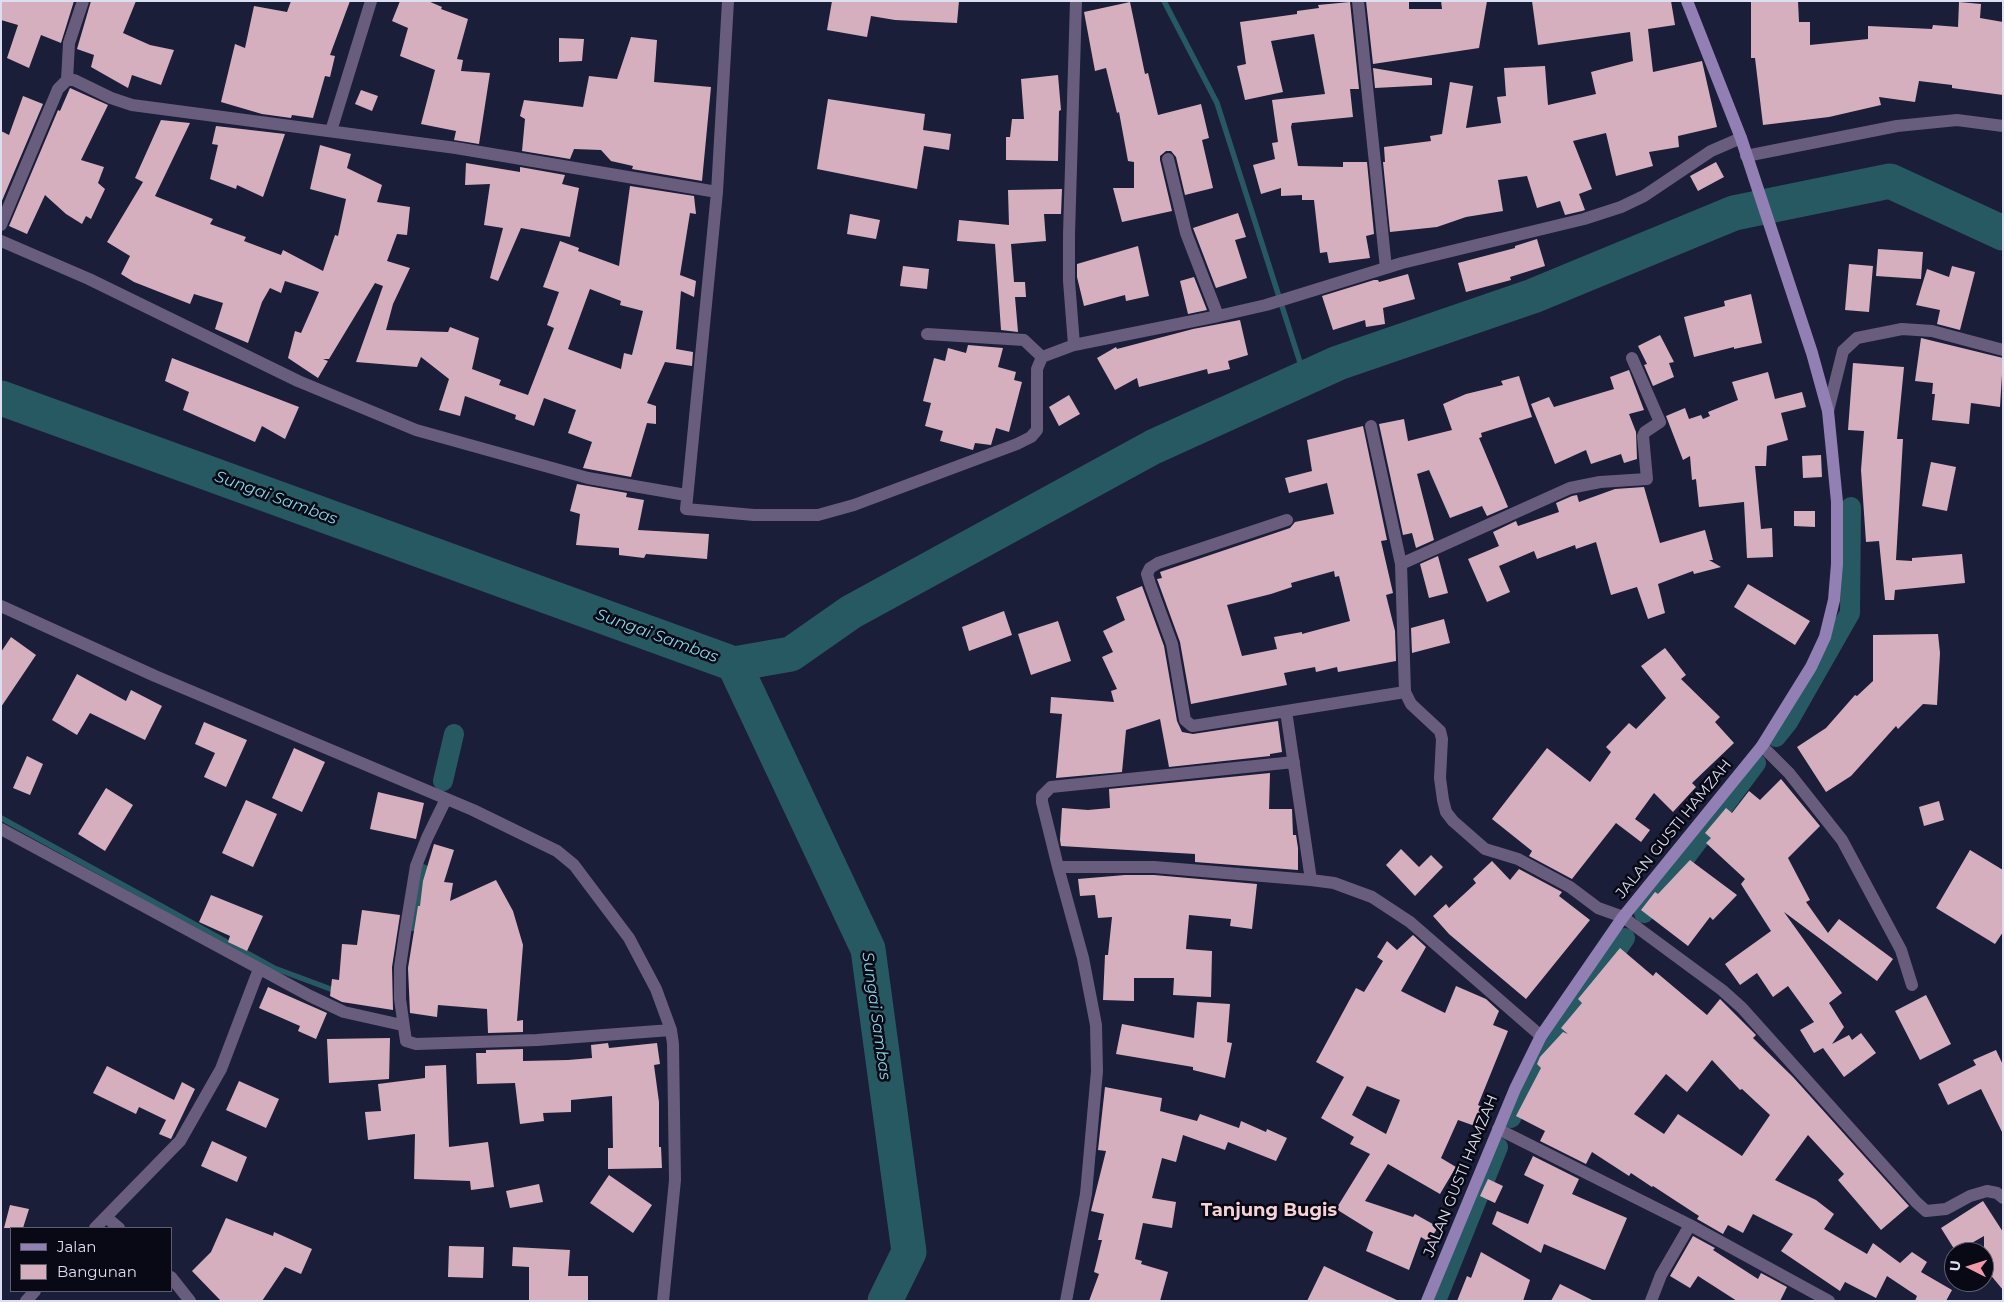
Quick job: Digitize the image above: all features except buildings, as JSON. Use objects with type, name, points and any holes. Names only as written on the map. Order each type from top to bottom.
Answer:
[{"type":"street","points":[[1,226],[58,89],[67,80],[69,43],[83,1]]},
{"type":"street","points":[[331,131],[371,1]]},
{"type":"street","points":[[728,1],[717,192],[686,509],[754,515],[818,515],[854,505],[1031,437],[1037,430],[1037,369],[1042,357],[1074,345],[1266,305],[1386,268],[1553,228],[1621,207],[1644,196],[1711,151],[1741,138]]},
{"type":"street","points":[[1074,345],[1068,234],[1076,1]]},
{"type":"street","points":[[1358,1],[1386,268]]},
{"type":"street","name":"JALAN GUSTI HAMZAH","points":[[1427,1301],[1498,1129],[1541,1036],[1624,917],[1762,746],[1811,667],[1825,637],[1834,600],[1837,564],[1837,502],[1828,411],[1812,353],[1747,161],[1741,138],[1687,1]]},
{"type":"street","points":[[67,80],[74,80],[132,106],[456,148],[717,192]]},
{"type":"street","points":[[1747,161],[1905,125],[1957,120],[2003,126]]},
{"type":"street","points":[[1168,160],[1186,233],[1218,316]]},
{"type":"street","points":[[1,241],[90,279],[298,381],[416,430],[588,478],[686,495]]},
{"type":"street","points":[[1828,411],[1843,351],[1857,338],[1902,329],[1932,331],[2003,350]]},
{"type":"street","points":[[927,334],[1024,340],[1042,357]]},
{"type":"street","points":[[1401,564],[1570,488],[1600,482],[1647,479],[1643,436],[1645,432],[1660,422],[1632,358]]},
{"type":"street","points":[[1371,426],[1401,564],[1405,692],[1411,704],[1440,730],[1442,739],[1440,778],[1443,800],[1446,812],[1453,821],[1485,849],[1518,859],[1570,887],[1598,908],[1624,917],[1722,990],[1742,1008],[1926,1211],[1936,1212],[1946,1209],[1970,1196],[1987,1192],[1997,1193],[2003,1198]]},
{"type":"street","points":[[1287,520],[1158,563],[1150,568],[1148,574],[1172,644],[1185,720],[1189,724],[1199,725],[1405,692]]},
{"type":"street","points":[[1,606],[155,676],[446,799],[557,850],[574,865],[629,938],[656,988],[671,1030],[674,1054],[675,1180],[663,1301]]},
{"type":"street","points":[[1286,711],[1311,880]]},
{"type":"street","points":[[1762,746],[1789,773],[1842,840],[1902,950],[1912,985]]},
{"type":"street","points":[[1066,1301],[1086,1194],[1097,1071],[1096,1025],[1083,958],[1042,802],[1045,791],[1051,787],[1294,762]]},
{"type":"street","points":[[446,799],[426,838],[416,866],[400,968],[402,1025],[406,1041],[416,1044],[537,1040],[671,1030]]},
{"type":"street","points":[[1,829],[180,924],[259,969],[344,1012],[402,1025]]},
{"type":"street","points":[[1058,868],[1154,867],[1311,880],[1334,884],[1372,897],[1410,922],[1541,1036]]},
{"type":"street","points":[[96,1227],[180,1141],[222,1069],[259,969]]},
{"type":"street","points":[[1498,1129],[1690,1225],[1829,1301]]},
{"type":"street","points":[[106,1217],[118,1227]]},
{"type":"street","points":[[1651,1301],[1661,1275],[1690,1225]]},
{"type":"street","points":[[172,1278],[190,1301]]},
{"type":"waterway","points":[[1164,1],[1217,103],[1305,378]]},
{"type":"waterway","points":[[734,664],[791,654],[851,612],[1153,447],[1338,363],[1533,296],[1734,213],[1890,181],[2003,233]]},
{"type":"waterway","name":"Sungai Sambas","points":[[1,398],[734,664],[868,949],[909,1252],[885,1301]]},
{"type":"waterway","points":[[1776,737],[1788,722],[1850,613],[1851,507]]},
{"type":"waterway","points":[[443,781],[454,734]]},
{"type":"waterway","points":[[1644,913],[1756,763]]},
{"type":"waterway","points":[[1,818],[274,968],[336,991]]},
{"type":"waterway","points":[[412,921],[422,874]]},
{"type":"waterway","points":[[1511,1118],[1531,1074],[1625,938]]},
{"type":"waterway","points":[[1436,1301],[1498,1147]]},
{"type":"district","name":"Tanjung Bugis","points":[[1269,1211]]}]
